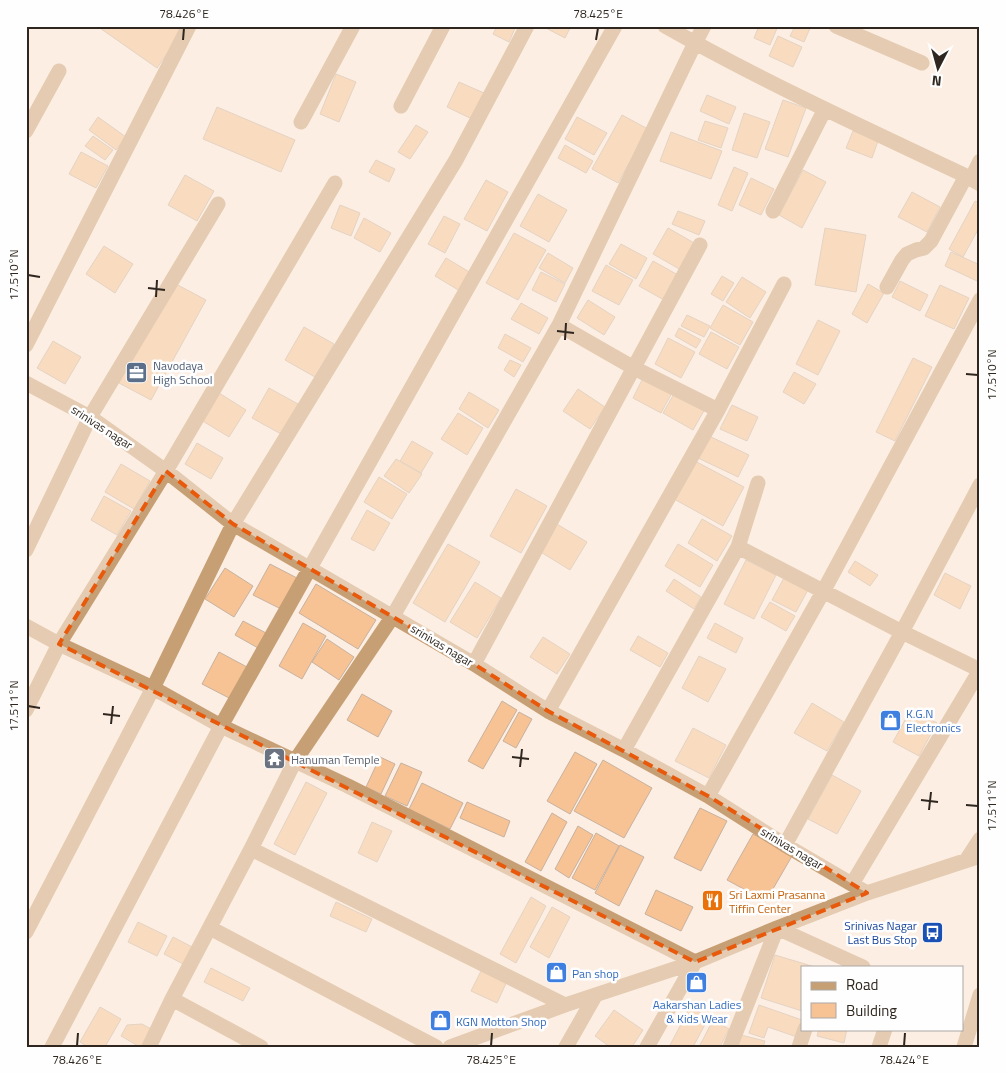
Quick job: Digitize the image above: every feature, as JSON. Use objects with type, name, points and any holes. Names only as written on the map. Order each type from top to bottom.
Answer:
[{"type":"street","points":[[26,345],[189,26]]},
{"type":"street","points":[[301,122],[353,26]]},
{"type":"street","points":[[401,106],[443,26]]},
{"type":"street","points":[[26,932],[152,688],[233,524],[456,160],[526,26]]},
{"type":"street","points":[[52,1047],[221,726],[615,26]]},
{"type":"street","points":[[665,26],[825,110],[972,179]]},
{"type":"street","points":[[149,1047],[172,999],[252,849],[295,761],[393,616],[559,325],[704,26]]},
{"type":"street","points":[[836,26],[922,63]]},
{"type":"street","points":[[26,131],[59,71]]},
{"type":"street","points":[[773,211],[825,110]]},
{"type":"street","points":[[887,287],[907,254],[924,248],[931,241],[972,179],[980,161]]},
{"type":"street","points":[[26,710],[59,644],[166,471],[335,183]]},
{"type":"street","points":[[26,550],[90,417],[218,204]]},
{"type":"street","points":[[474,664],[700,245]]},
{"type":"street","points":[[548,711],[718,410],[784,284]]},
{"type":"street","points":[[708,796],[824,590],[980,300]]},
{"type":"street","points":[[559,325],[634,368],[718,410]]},
{"type":"street","name":"srinivas nagar","points":[[26,382],[90,417],[166,471],[233,524],[309,570],[393,616],[474,664],[548,711],[708,796],[785,845],[867,893]]},
{"type":"street","points":[[624,750],[738,547],[758,483]]},
{"type":"street","points":[[785,845],[980,485]]},
{"type":"street","points":[[738,547],[980,670],[852,884]]},
{"type":"street","points":[[26,626],[59,644],[152,688],[221,726],[348,786],[695,962]]},
{"type":"street","points":[[450,1047],[465,1044],[565,1005],[695,962],[867,893],[973,858],[980,839]]},
{"type":"street","points":[[252,849],[565,1005]]},
{"type":"street","points":[[210,928],[436,1047]]},
{"type":"street","points":[[778,928],[830,960],[858,966]]},
{"type":"street","points":[[730,1047],[778,928]]},
{"type":"street","points":[[647,1047],[695,962]]},
{"type":"street","points":[[566,1047],[595,996]]},
{"type":"street","points":[[172,999],[261,1047]]},
{"type":"street","points":[[964,999],[979,1000],[964,1047]]},
{"type":"street","points":[[799,1047],[805,1030]]},
{"type":"street","points":[[879,1047],[885,1030]]},
{"type":"highlighted area","points":[[166,471],[233,524],[474,664],[548,711],[708,796],[867,893],[695,962],[59,644]]},
{"type":"building","points":[[97,26],[186,26],[157,68]]},
{"type":"building","points":[[497,26],[516,26],[509,42],[493,34]]},
{"type":"building","points":[[542,26],[571,26],[565,38]]},
{"type":"building","points":[[759,26],[778,26],[770,45],[754,38]]},
{"type":"building","points":[[795,26],[811,26],[804,42],[790,36]]},
{"type":"building","points":[[778,36],[802,47],[793,67],[769,56]]},
{"type":"building","points":[[336,74],[356,82],[339,122],[320,114]]},
{"type":"building","points":[[459,82],[484,93],[472,119],[447,107]]},
{"type":"building","points":[[707,95],[736,107],[729,124],[700,111]]},
{"type":"building","points":[[783,100],[806,108],[788,157],[765,149]]},
{"type":"building","points":[[217,107],[295,140],[281,172],[203,139]]},
{"type":"building","points":[[744,113],[770,122],[757,158],[732,150]]},
{"type":"building","points":[[622,115],[648,129],[618,183],[592,169]]},
{"type":"building","points":[[98,117],[126,137],[116,150],[89,130]]},
{"type":"building","points":[[577,117],[607,133],[594,155],[565,139]]},
{"type":"building","points":[[705,121],[728,128],[721,148],[698,140]]},
{"type":"building","points":[[416,125],[428,132],[410,159],[398,152]]},
{"type":"building","points":[[853,131],[878,141],[872,158],[846,148]]},
{"type":"building","points":[[671,132],[722,151],[711,179],[660,161]]},
{"type":"building","points":[[93,136],[113,150],[105,160],[85,146]]},
{"type":"building","points":[[565,145],[593,161],[586,173],[558,158]]},
{"type":"building","points":[[81,152],[108,166],[96,188],[69,174]]},
{"type":"building","points":[[376,160],[395,169],[389,182],[369,172]]},
{"type":"building","points":[[734,167],[748,173],[732,211],[718,205]]},
{"type":"building","points":[[803,170],[826,182],[802,228],[779,215]]},
{"type":"building","points":[[185,175],[214,191],[197,221],[168,205]]},
{"type":"building","points":[[751,178],[774,189],[761,215],[739,205]]},
{"type":"building","points":[[486,180],[508,192],[487,231],[464,219]]},
{"type":"building","points":[[912,192],[940,207],[927,232],[898,217]]},
{"type":"building","points":[[538,194],[567,210],[549,242],[520,226]]},
{"type":"building","points":[[975,201],[980,203],[980,226],[963,257],[949,249]]},
{"type":"building","points":[[340,205],[360,213],[351,236],[331,228]]},
{"type":"building","points":[[678,211],[705,221],[699,235],[672,224]]},
{"type":"building","points":[[444,216],[460,224],[445,253],[428,244]]},
{"type":"building","points":[[364,218],[391,233],[380,252],[354,238]]},
{"type":"building","points":[[668,228],[696,244],[681,270],[653,254]]},
{"type":"building","points":[[825,228],[866,235],[856,292],[815,285]]},
{"type":"building","points":[[514,233],[546,250],[518,300],[486,283]]},
{"type":"building","points":[[621,244],[647,258],[636,279],[609,264]]},
{"type":"building","points":[[104,246],[133,264],[115,293],[86,274]]},
{"type":"building","points":[[951,252],[980,265],[980,275],[977,281],[945,266]]},
{"type":"building","points":[[548,253],[573,268],[565,283],[539,268]]},
{"type":"building","points":[[446,258],[471,273],[460,291],[435,276]]},
{"type":"building","points":[[653,261],[678,275],[664,300],[639,286]]},
{"type":"building","points":[[606,265],[633,280],[619,305],[592,291]]},
{"type":"building","points":[[541,272],[565,284],[556,302],[532,290]]},
{"type":"building","points":[[722,276],[734,283],[723,301],[711,294]]},
{"type":"building","points":[[742,277],[766,292],[750,318],[726,302]]},
{"type":"building","points":[[900,281],[928,295],[920,311],[892,297]]},
{"type":"building","points":[[174,283],[206,300],[151,400],[119,383]]},
{"type":"building","points":[[868,284],[884,293],[867,323],[852,314]]},
{"type":"building","points":[[940,285],[969,298],[954,329],[925,316]]},
{"type":"building","points":[[588,300],[615,317],[604,335],[577,318]]},
{"type":"building","points":[[521,303],[548,318],[539,334],[511,319]]},
{"type":"building","points":[[723,305],[753,322],[740,345],[710,328]]},
{"type":"building","points":[[687,315],[710,326],[704,337],[681,326]]},
{"type":"building","points":[[818,320],[840,331],[818,375],[796,364]]},
{"type":"building","points":[[304,327],[334,344],[315,377],[285,360]]},
{"type":"building","points":[[679,328],[701,340],[696,348],[675,336]]},
{"type":"building","points":[[711,332],[739,347],[727,369],[699,354]]},
{"type":"building","points":[[505,334],[531,348],[523,362],[498,348]]},
{"type":"building","points":[[668,338],[695,352],[681,378],[655,364]]},
{"type":"building","points":[[53,341],[81,357],[65,384],[37,368]]},
{"type":"building","points":[[913,358],[932,367],[895,441],[876,432]]},
{"type":"building","points":[[510,360],[521,365],[514,377],[504,370]]},
{"type":"building","points":[[794,372],[816,384],[804,404],[783,392]]},
{"type":"building","points":[[644,376],[673,391],[661,413],[633,398]]},
{"type":"building","points":[[269,388],[298,404],[281,434],[252,418]]},
{"type":"building","points":[[578,389],[605,407],[590,429],[563,411]]},
{"type":"building","points":[[469,392],[499,410],[488,428],[459,409]]},
{"type":"building","points":[[675,392],[705,409],[693,430],[663,413]]},
{"type":"building","points":[[219,393],[246,410],[229,437],[201,420]]},
{"type":"building","points":[[732,405],[758,417],[747,441],[720,429]]},
{"type":"building","points":[[458,413],[483,428],[467,455],[441,439]]},
{"type":"building","points":[[709,436],[749,455],[738,477],[698,458]]},
{"type":"building","points":[[412,441],[433,453],[421,473],[400,461]]},
{"type":"building","points":[[197,443],[223,458],[211,479],[185,464]]},
{"type":"building","points":[[396,459],[422,474],[409,493],[384,476]]},
{"type":"building","points":[[695,461],[744,487],[723,526],[674,499]]},
{"type":"building","points":[[121,464],[150,481],[134,509],[105,492]]},
{"type":"building","points":[[379,477],[407,494],[392,519],[364,502]]},
{"type":"building","points":[[516,489],[547,506],[521,553],[490,536]]},
{"type":"building","points":[[104,496],[131,511],[117,535],[91,520]]},
{"type":"building","points":[[367,510],[390,523],[374,551],[351,539]]},
{"type":"building","points":[[702,519],[732,536],[717,561],[688,543]]},
{"type":"building","points":[[555,523],[587,542],[570,570],[539,551]]},
{"type":"building","points":[[448,544],[480,562],[445,622],[413,603]]},
{"type":"building","points":[[678,544],[713,565],[700,587],[665,566]]},
{"type":"building","points":[[746,560],[776,575],[754,619],[724,604]]},
{"type":"building","points":[[855,561],[878,575],[870,586],[848,572]]},
{"type":"building","points":[[270,564],[297,578],[281,609],[253,595]]},
{"type":"building","points":[[225,568],[253,586],[234,617],[205,599]]},
{"type":"building","points":[[945,573],[971,586],[960,609],[934,595]]},
{"type":"building","points":[[785,576],[809,588],[796,612],[772,600]]},
{"type":"building","points":[[674,579],[701,597],[694,609],[666,591]]},
{"type":"building","points":[[475,582],[501,598],[477,638],[450,622]]},
{"type":"building","points":[[316,584],[376,620],[358,649],[299,613]]},
{"type":"building","points":[[770,602],[795,616],[786,631],[761,617]]},
{"type":"building","points":[[243,621],[266,633],[258,648],[235,635]]},
{"type":"building","points":[[303,623],[326,636],[302,679],[279,666]]},
{"type":"building","points":[[715,623],[743,638],[736,653],[707,638]]},
{"type":"building","points":[[638,636],[668,653],[660,667],[630,650]]},
{"type":"building","points":[[543,637],[570,654],[557,674],[530,657]]},
{"type":"building","points":[[327,639],[354,657],[339,680],[312,662]]},
{"type":"building","points":[[219,652],[247,667],[231,699],[202,684]]},
{"type":"building","points":[[699,656],[726,669],[708,702],[682,688]]},
{"type":"building","points":[[362,694],[392,711],[378,737],[347,720]]},
{"type":"building","points":[[502,701],[517,710],[483,769],[468,761]]},
{"type":"building","points":[[812,703],[844,722],[827,751],[794,733]]},
{"type":"building","points":[[911,709],[937,723],[919,756],[893,742]]},
{"type":"building","points":[[519,712],[532,719],[516,748],[503,741]]},
{"type":"building","points":[[693,728],[726,745],[709,778],[675,761]]},
{"type":"building","points":[[575,752],[597,764],[570,814],[547,801]]},
{"type":"building","points":[[380,757],[395,764],[381,794],[366,787]]},
{"type":"building","points":[[603,760],[652,788],[624,838],[574,811]]},
{"type":"building","points":[[401,763],[422,772],[407,806],[385,796]]},
{"type":"building","points":[[832,775],[861,791],[837,834],[808,819]]},
{"type":"building","points":[[306,782],[327,793],[295,855],[274,844]]},
{"type":"building","points":[[422,783],[463,803],[450,829],[409,809]]},
{"type":"building","points":[[467,802],[510,821],[504,837],[460,818]]},
{"type":"building","points":[[700,808],[727,821],[701,871],[674,858]]},
{"type":"building","points":[[552,813],[567,822],[541,871],[525,862]]},
{"type":"building","points":[[372,822],[392,831],[377,862],[358,853]]},
{"type":"building","points":[[578,826],[593,835],[569,878],[555,869]]},
{"type":"building","points":[[596,833],[619,846],[595,890],[572,878]]},
{"type":"building","points":[[753,834],[792,856],[766,901],[727,880]]},
{"type":"building","points":[[620,845],[644,857],[619,906],[595,893]]},
{"type":"building","points":[[656,890],[693,907],[681,931],[645,914]]},
{"type":"building","points":[[531,897],[546,906],[516,963],[500,954]]},
{"type":"building","points":[[336,902],[372,919],[366,932],[330,916]]},
{"type":"building","points":[[552,907],[570,917],[549,958],[530,947]]},
{"type":"building","points":[[138,922],[167,936],[157,956],[128,942]]},
{"type":"building","points":[[173,937],[196,949],[187,966],[164,954]]},
{"type":"building","points":[[775,955],[812,966],[801,966],[801,1011],[761,998]]},
{"type":"building","points":[[483,967],[508,979],[497,1003],[471,991]]},
{"type":"building","points":[[211,968],[250,988],[243,1001],[204,982]]},
{"type":"building","points":[[759,1005],[801,1020],[797,1037],[768,1027],[764,1038],[749,1033]]},
{"type":"building","points":[[100,1007],[121,1019],[105,1047],[88,1047],[80,1042]]},
{"type":"building","points":[[690,1007],[709,1017],[693,1047],[669,1047]]},
{"type":"building","points":[[614,1010],[643,1030],[632,1047],[610,1047],[595,1036]]},
{"type":"building","points":[[713,1020],[729,1029],[720,1047],[699,1047]]},
{"type":"building","points":[[142,1024],[153,1030],[144,1047],[140,1047],[121,1036],[127,1025]]},
{"type":"building","points":[[819,1030],[847,1030],[844,1043],[817,1036]]},
{"type":"building","points":[[741,1035],[765,1041],[763,1047],[738,1047]]},
{"type":"place","name":"Navodaya High School","points":[[137,372]]},
{"type":"place","name":"K.G.N Electronics","points":[[890,720]]},
{"type":"place","name":"Hanuman Temple","points":[[275,759]]},
{"type":"place","name":"Sri Laxmi Prasanna Tiffin Center","points":[[713,901]]},
{"type":"place","name":"Srinivas Nagar Last Bus Stop","points":[[933,932]]},
{"type":"place","name":"Pan shop","points":[[556,973]]},
{"type":"place","name":"Aakarshan Ladies & Kids Wear","points":[[697,983]]},
{"type":"place","name":"KGN Motton Shop","points":[[440,1021]]}]
